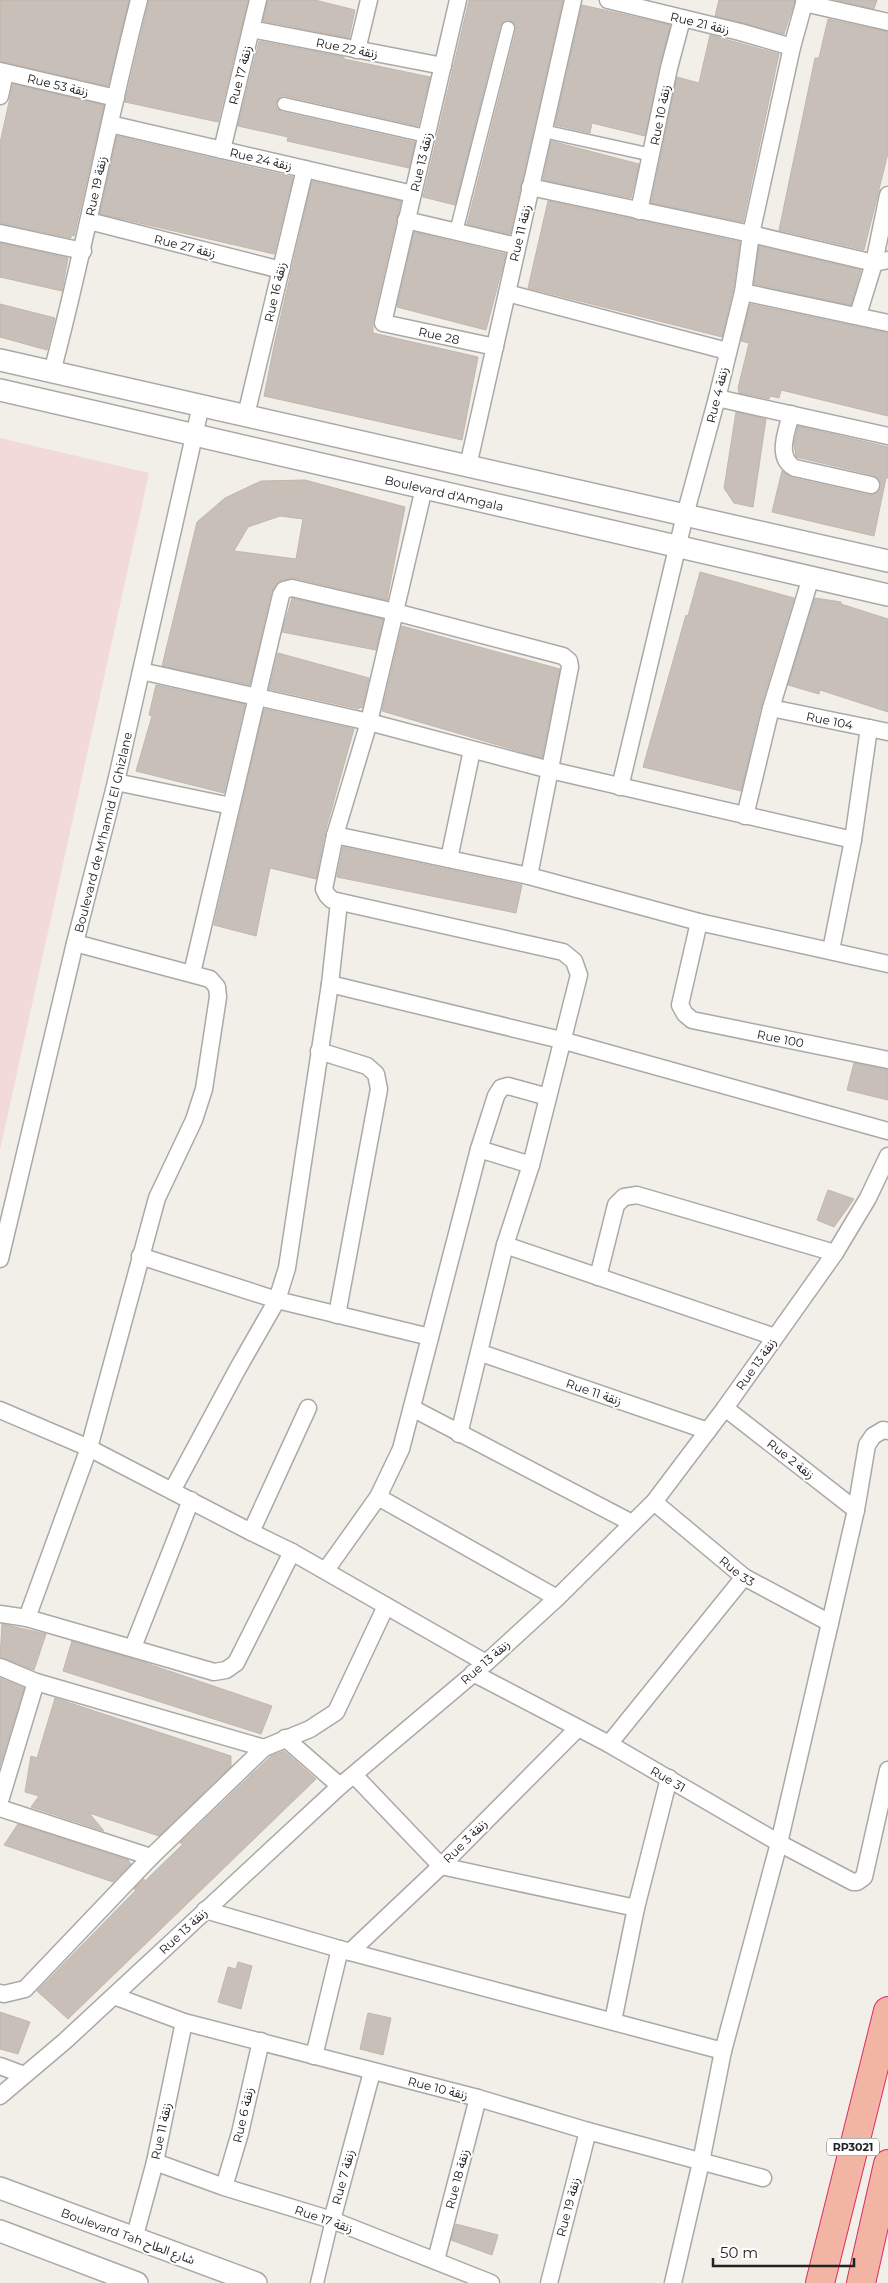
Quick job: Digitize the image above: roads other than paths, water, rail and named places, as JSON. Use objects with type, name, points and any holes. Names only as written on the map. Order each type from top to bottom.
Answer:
[{"type":"highway","name":"RP3021","points":[[820,2283],[888,2011]]},
{"type":"highway","name":"RP3021","points":[[861,2283],[888,2164]]},
{"type":"street","name":"Rue 19 زنقة","points":[[52,372],[83,251],[138,0]]},
{"type":"street","name":"Rue 17 زنقة","points":[[222,150],[258,0]]},
{"type":"street","points":[[357,50],[369,0]]},
{"type":"street","name":"Rue 13 زنقة","points":[[383,323],[458,0]]},
{"type":"street","name":"Rue 11 زنقة","points":[[468,466],[573,0]]},
{"type":"street","name":"Rue 21 زنقة","points":[[608,0],[740,32],[792,47]]},
{"type":"street","points":[[805,2],[888,22]]},
{"type":"street","name":"Rue 4 زنقة","points":[[620,788],[679,547],[685,515],[717,398],[742,292],[751,234],[792,47],[805,2]]},
{"type":"street","name":"Rue 10 زنقة","points":[[639,211],[669,68],[682,19]]},
{"type":"street","points":[[456,232],[508,28]]},
{"type":"street","name":"Rue 22 زنقة","points":[[251,29],[443,66]]},
{"type":"street","name":"Rue 53 زنقة","points":[[3,72],[116,98]]},
{"type":"street","points":[[0,96],[3,72]]},
{"type":"street","points":[[284,104],[426,136]]},
{"type":"street","name":"Rue 24 زنقة","points":[[110,124],[413,194]]},
{"type":"street","points":[[543,131],[652,155]]},
{"type":"street","name":"Rue 16 زنقة","points":[[246,416],[305,169]]},
{"type":"street","points":[[530,187],[881,262]]},
{"type":"street","points":[[858,315],[881,262],[888,195]]},
{"type":"street","points":[[406,220],[517,246]]},
{"type":"street","name":"Rue 27 زنقة","points":[[89,222],[281,270]]},
{"type":"street","points":[[0,233],[83,251]]},
{"type":"street","points":[[742,292],[858,315],[888,323]]},
{"type":"street","points":[[507,293],[728,351]]},
{"type":"street","name":"Rue 28","points":[[383,323],[495,347]]},
{"type":"street","points":[[0,360],[888,561]]},
{"type":"street","name":"Boulevard d'Amgala","points":[[0,390],[888,595]]},
{"type":"street","points":[[717,398],[888,436]]},
{"type":"street","name":"Boulevard de M'hamid El Ghizlane","points":[[0,1259],[75,943],[116,782],[200,405]]},
{"type":"street","points":[[791,414],[783,451],[787,463],[794,468],[871,485]]},
{"type":"street","points":[[424,488],[369,722],[335,835],[324,888],[326,895],[332,900],[339,902],[568,955],[574,961],[579,975],[561,1040],[531,1165],[505,1246],[459,1434]]},
{"type":"street","points":[[745,816],[771,708],[811,577]]},
{"type":"street","points":[[192,973],[256,697],[281,595],[284,590],[292,588],[395,612],[563,656],[569,661],[570,667],[529,876]]},
{"type":"street","points":[[141,672],[369,722],[620,788],[853,840]]},
{"type":"street","name":"Rue 104","points":[[771,708],[888,732]]},
{"type":"street","points":[[831,950],[853,840],[869,728]]},
{"type":"street","points":[[449,859],[472,750]]},
{"type":"street","points":[[116,782],[231,806]]},
{"type":"street","points":[[335,835],[529,876],[699,922],[888,964]]},
{"type":"street","points":[[172,1490],[277,1300],[286,1268],[330,984],[339,902]]},
{"type":"street","name":"Rue 100","points":[[699,922],[680,1005],[685,1014],[692,1020],[703,1024],[888,1060]]},
{"type":"street","points":[[27,1618],[88,1448],[157,1198],[188,1135],[204,1089],[218,997],[217,987],[210,979],[75,943]]},
{"type":"street","points":[[330,984],[561,1040],[888,1131]]},
{"type":"street","points":[[319,1051],[367,1066],[376,1074],[379,1089],[337,1315]]},
{"type":"street","points":[[326,1570],[378,1497],[401,1449],[479,1150],[496,1096],[501,1088],[508,1086],[548,1097]]},
{"type":"street","points":[[479,1150],[531,1165]]},
{"type":"street","name":"Rue 13 زنقة","points":[[0,2096],[65,2041],[340,1786],[486,1663],[557,1598],[654,1502],[725,1408],[835,1253],[868,1198],[888,1156]]},
{"type":"street","points":[[598,1277],[616,1205],[624,1197],[637,1195],[835,1253]]},
{"type":"street","points":[[505,1246],[774,1337]]},
{"type":"street","points":[[140,1256],[277,1300],[430,1337]]},
{"type":"street","name":"Rue 11 زنقة","points":[[480,1353],[708,1430]]},
{"type":"street","points":[[251,1532],[308,1408]]},
{"type":"street","points":[[412,1408],[632,1523]]},
{"type":"street","name":"Rue 2 زنقة","points":[[725,1408],[856,1510]]},
{"type":"street","points":[[0,1410],[88,1448],[292,1552],[486,1663]]},
{"type":"street","points":[[673,2283],[701,2162],[723,2051],[779,1843],[830,1623],[856,1510],[867,1445],[873,1436],[883,1430],[888,1431]]},
{"type":"street","points":[[378,1497],[557,1598]]},
{"type":"street","points":[[133,1647],[191,1500]]},
{"type":"street","name":"Rue 33","points":[[654,1502],[744,1577],[830,1623]]},
{"type":"street","points":[[0,1614],[27,1618],[133,1647],[214,1672],[226,1670],[236,1663],[292,1552]]},
{"type":"street","points":[[610,1744],[744,1577]]},
{"type":"street","points":[[0,1993],[4,1994],[25,1989],[151,1857],[264,1748],[310,1729],[336,1712],[386,1606]]},
{"type":"street","points":[[0,1667],[36,1682],[264,1748]]},
{"type":"street","name":"Rue 31","points":[[473,1673],[577,1729],[610,1744],[779,1843],[849,1880],[857,1882],[864,1877],[888,1770]]},
{"type":"street","points":[[0,1801],[36,1682]]},
{"type":"street","name":"Rue 3 زنقة","points":[[345,1951],[440,1866],[577,1729]]},
{"type":"street","points":[[285,1738],[340,1786]]},
{"type":"street","points":[[354,1775],[440,1866],[636,1908]]},
{"type":"street","points":[[613,2021],[636,1908],[669,1778]]},
{"type":"street","points":[[0,1808],[151,1857]]},
{"type":"street","points":[[205,1910],[345,1951],[723,2051]]},
{"type":"street","points":[[314,2056],[345,1951]]},
{"type":"street","name":"Rue 10 زنقة","points":[[114,1996],[184,2022],[478,2098],[588,2131],[763,2178]]},
{"type":"street","name":"Rue 11 زنقة","points":[[134,2238],[155,2162],[184,2022]]},
{"type":"street","name":"Rue 6 زنقة","points":[[224,2187],[240,2133],[260,2041]]},
{"type":"street","points":[[0,2066],[24,2075]]},
{"type":"street","name":"Rue 7 زنقة","points":[[317,2283],[372,2072]]},
{"type":"street","name":"Rue 18 زنقة","points":[[436,2260],[478,2098]]},
{"type":"street","name":"Rue 19 زنقة","points":[[549,2283],[588,2131]]},
{"type":"street","name":"Rue 17 زنقة","points":[[155,2162],[224,2187],[332,2220],[491,2283]]},
{"type":"street","name":"Boulevard Tah شارع الطاح","points":[[0,2188],[256,2283]]},
{"type":"street","points":[[0,2231],[131,2282]]}]
